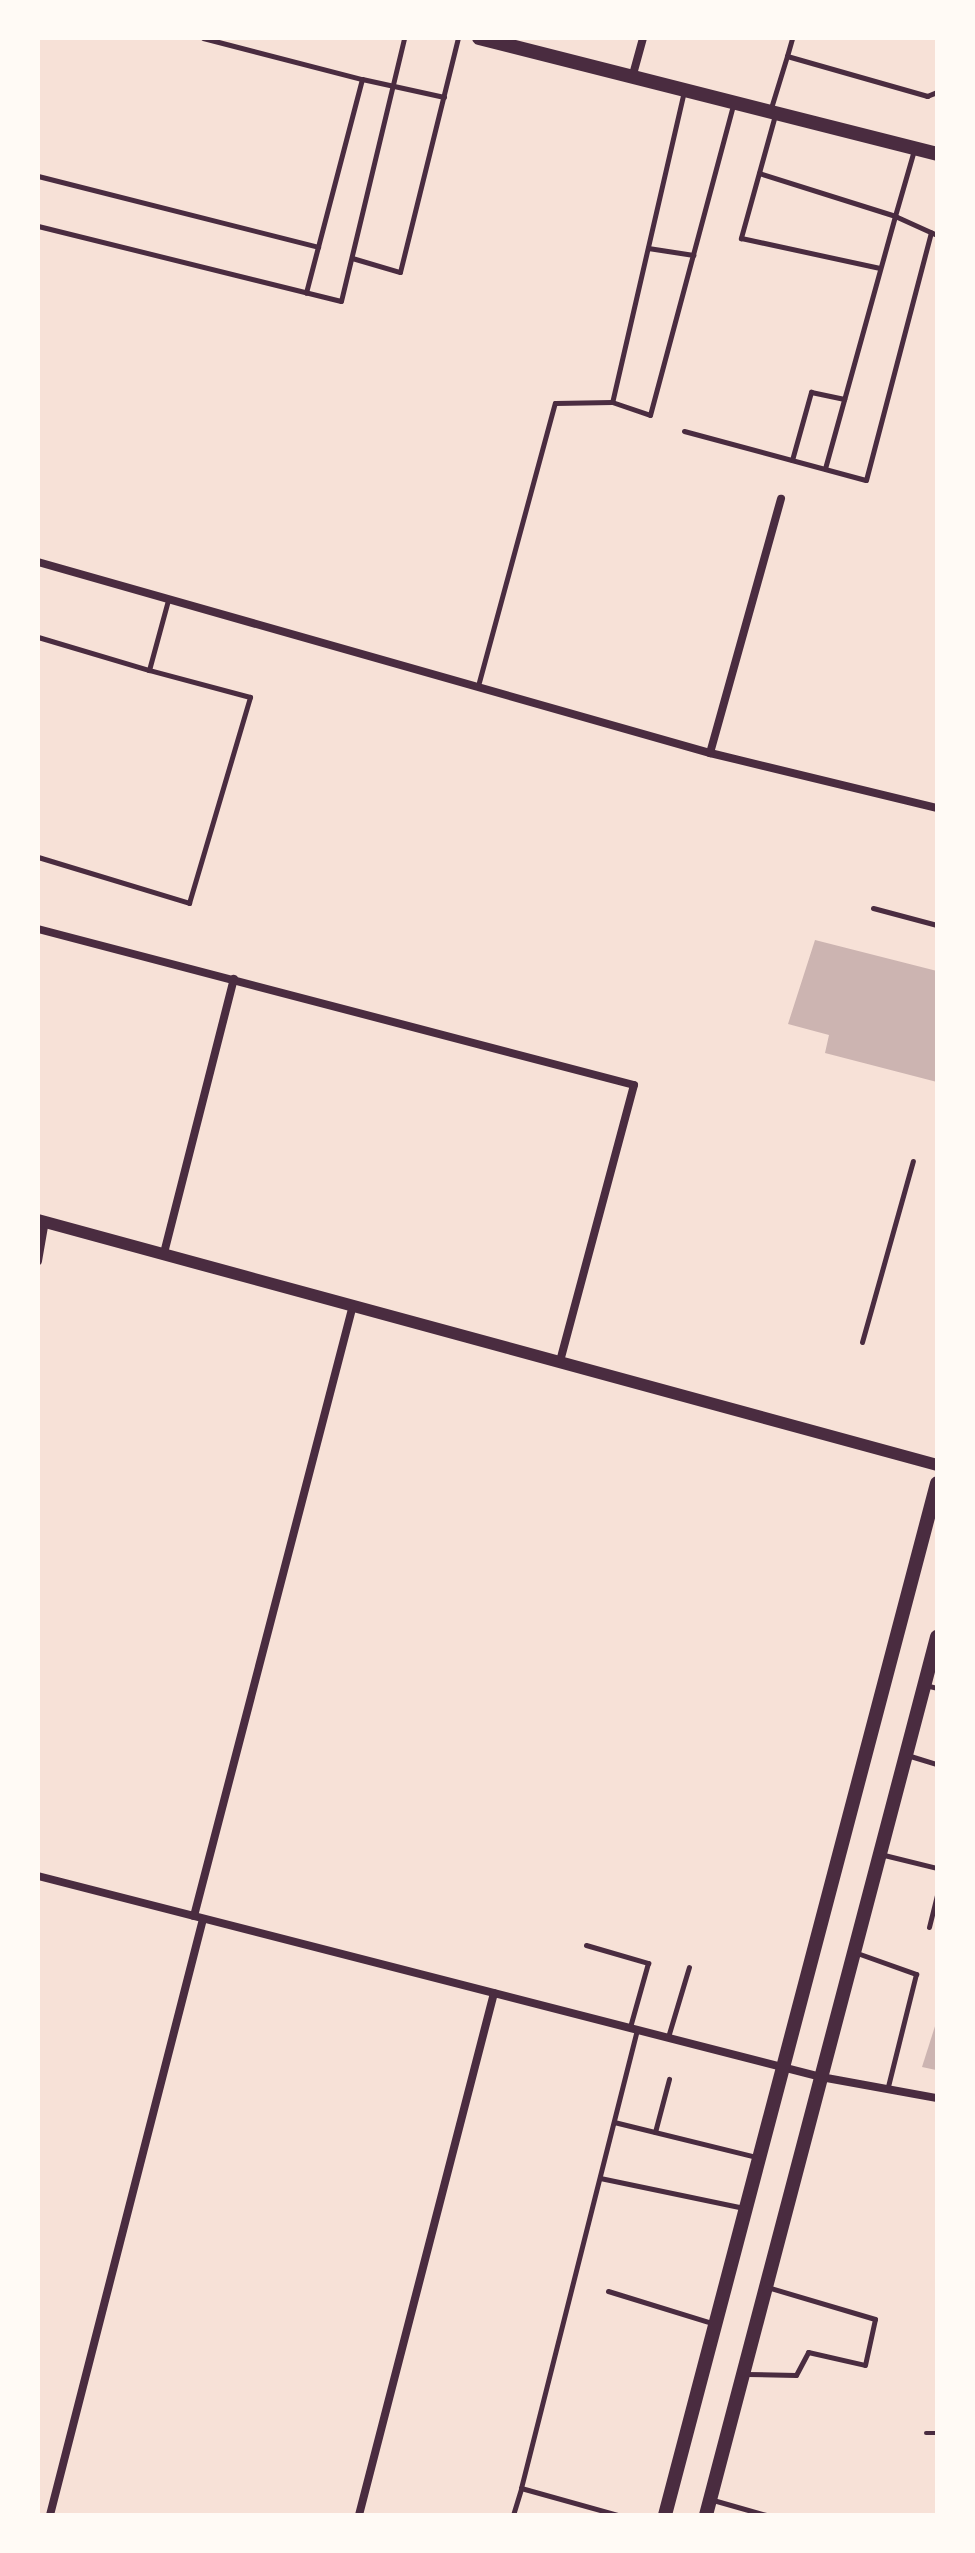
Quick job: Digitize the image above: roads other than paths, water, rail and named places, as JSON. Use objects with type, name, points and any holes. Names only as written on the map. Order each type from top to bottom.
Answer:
[{"type":"main road","points":[[479,38],[937,154]]},
{"type":"main road","points":[[665,2515],[937,1483]]},
{"type":"main road","points":[[706,2515],[906,1754],[931,1687],[937,1637]]},
{"type":"street","points":[[632,78],[643,38]]},
{"type":"street","points":[[710,753],[781,499]]},
{"type":"street","points":[[38,562],[168,600],[479,682],[710,753],[937,808]]},
{"type":"street","points":[[38,929],[634,1085],[561,1358]]},
{"type":"street","points":[[164,1253],[234,979]]},
{"type":"street","points":[[38,1261],[41,1220],[561,1358],[937,1465]]},
{"type":"street","points":[[50,2515],[353,1305]]},
{"type":"street","points":[[38,1876],[821,2077],[888,2086],[937,2098]]},
{"type":"street","points":[[359,2515],[494,1993]]},
{"type":"lane","points":[[203,38],[362,79],[394,82],[444,97]]},
{"type":"lane","points":[[38,226],[341,301],[404,38]]},
{"type":"lane","points":[[352,258],[400,272],[458,38]]},
{"type":"lane","points":[[792,38],[741,238],[880,268]]},
{"type":"lane","points":[[787,56],[927,96],[937,92]]},
{"type":"lane","points":[[306,293],[362,79]]},
{"type":"lane","points":[[612,402],[684,91]]},
{"type":"lane","points":[[479,682],[555,403],[612,402],[650,415],[733,104]]},
{"type":"lane","points":[[825,468],[914,149]]},
{"type":"lane","points":[[684,431],[866,480],[934,233],[895,216],[759,173]]},
{"type":"lane","points":[[38,176],[318,247]]},
{"type":"lane","points":[[648,248],[693,255]]},
{"type":"lane","points":[[792,460],[811,392],[844,399]]},
{"type":"lane","points":[[149,670],[168,600]]},
{"type":"lane","points":[[38,637],[250,697],[189,903],[38,857]]},
{"type":"lane","points":[[873,908],[937,925]]},
{"type":"lane","points":[[862,1342],[913,1161]]},
{"type":"lane","points":[[906,1754],[937,1764]]},
{"type":"lane","points":[[880,1854],[937,1868]]},
{"type":"lane","points":[[929,1927],[937,1895]]},
{"type":"lane","points":[[513,2515],[614,2122],[648,1963],[586,1945]]},
{"type":"lane","points":[[854,1952],[916,1974],[888,2086]]},
{"type":"lane","points":[[668,2038],[689,1967]]},
{"type":"lane","points":[[655,2132],[669,2079]]},
{"type":"lane","points":[[614,2122],[761,2158]]},
{"type":"lane","points":[[600,2178],[747,2209]]},
{"type":"lane","points":[[744,2374],[796,2375],[808,2352],[865,2365],[875,2319],[766,2287]]},
{"type":"lane","points":[[608,2291],[716,2325]]},
{"type":"lane","points":[[521,2488],[618,2515]]},
{"type":"lane","points":[[711,2499],[766,2515]]}]
